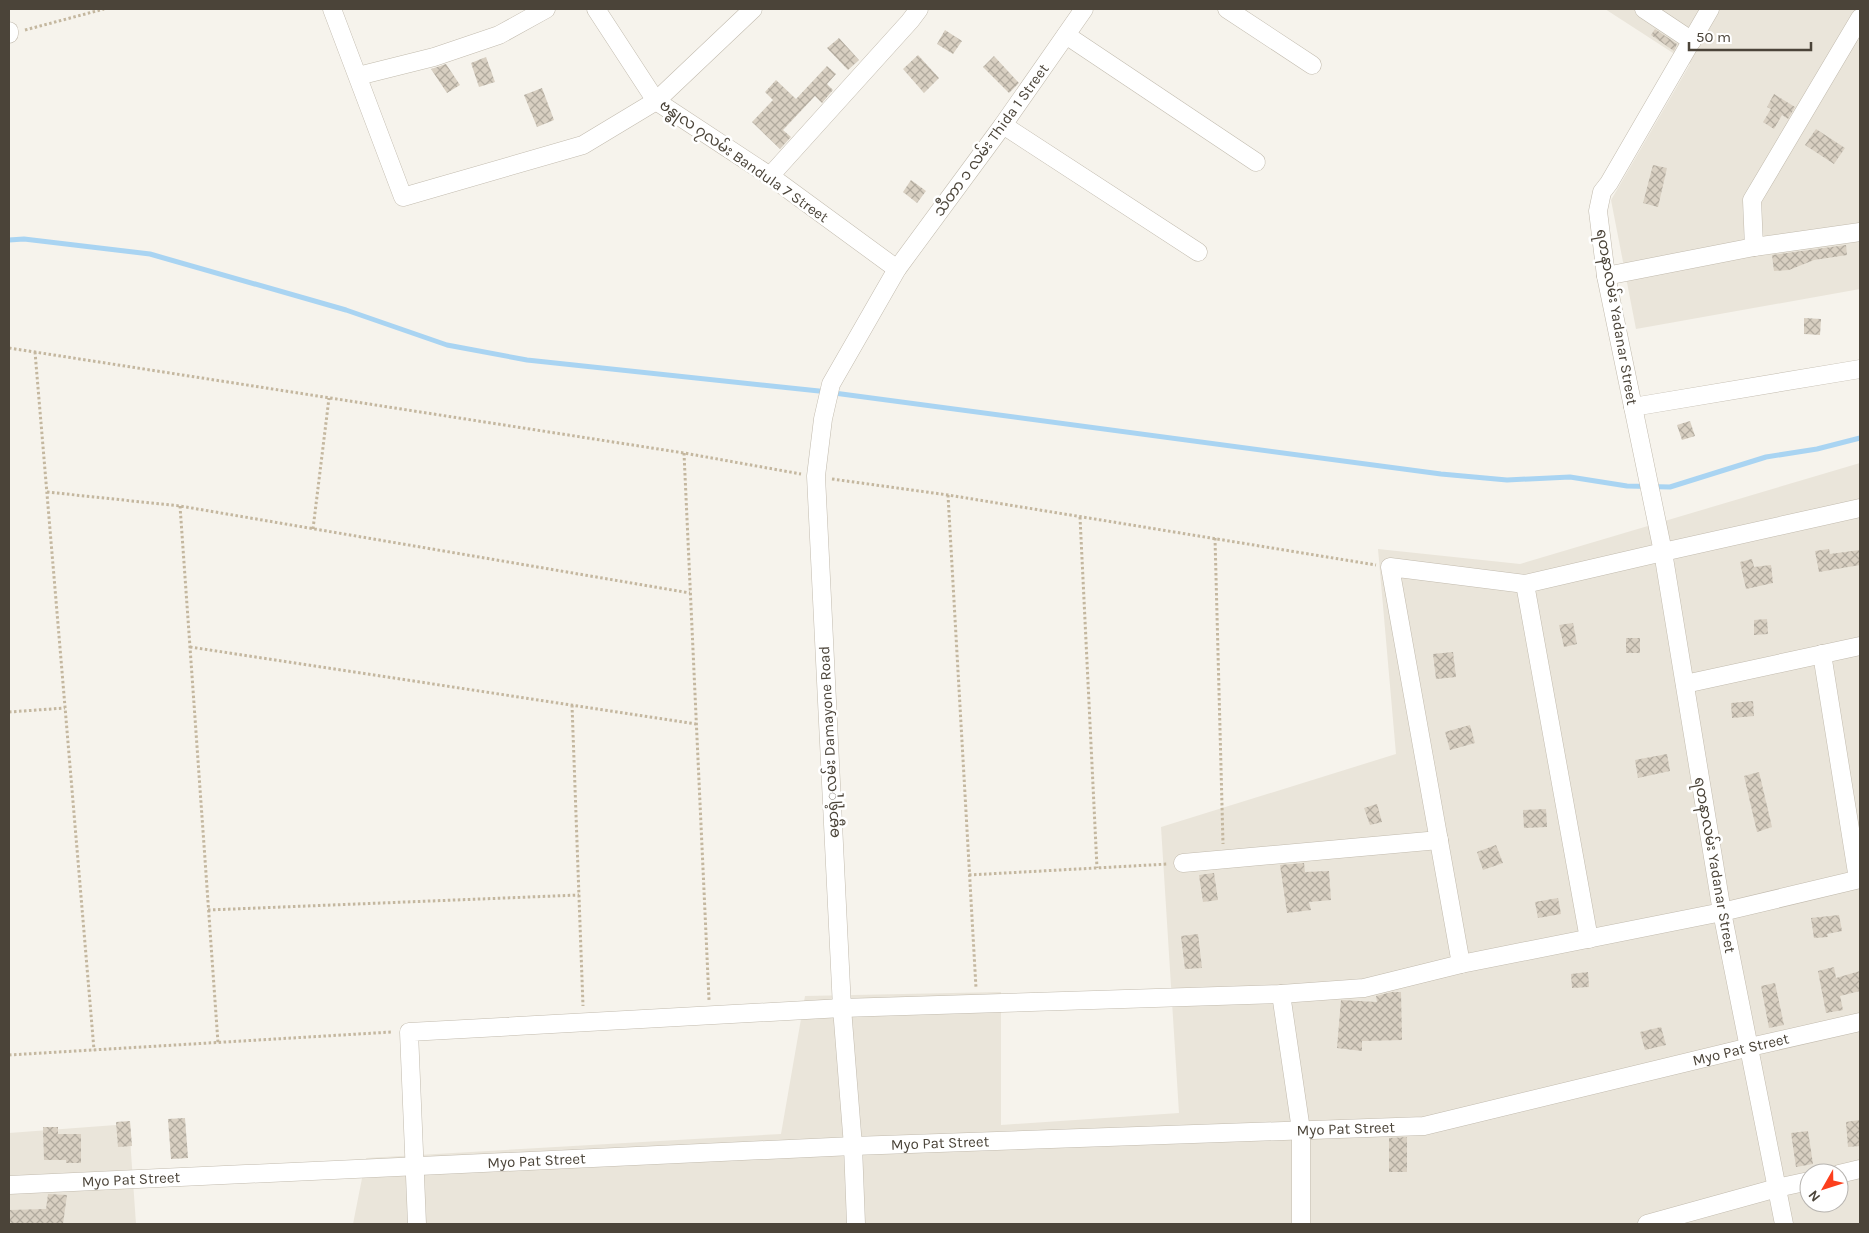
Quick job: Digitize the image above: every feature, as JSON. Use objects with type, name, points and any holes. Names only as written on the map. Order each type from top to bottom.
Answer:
[{"type":"street","points":[[332,9],[403,197],[583,145],[656,101],[754,9]]},
{"type":"street","points":[[358,76],[434,57],[499,35],[546,9]]},
{"type":"street","name":"ဗန္ဓုလ ၇လမ်း Bandula 7 Street","points":[[596,9],[656,101],[770,176],[897,269]]},
{"type":"street","points":[[770,176],[920,9]]},
{"type":"street","name":"သီတာ ၁ လမ်း Thida 1 Street","points":[[831,384],[897,269],[1003,125],[1084,9]]},
{"type":"street","points":[[1227,9],[1312,64]]},
{"type":"street","points":[[1644,9],[1692,41]]},
{"type":"street","name":"ရတနာလမ်း Yadanar Street","points":[[1710,9],[1602,192],[1598,211],[1606,276],[1663,552],[1722,912],[1784,1224]]},
{"type":"street","points":[[1754,247],[1752,200],[1860,18]]},
{"type":"street","points":[[1066,35],[1256,162]]},
{"type":"street","points":[[1003,125],[1198,252]]},
{"type":"street","points":[[1606,276],[1754,247],[1860,232]]},
{"type":"street","points":[[1633,407],[1860,369]]},
{"type":"street","name":"ဓမ္မာရုံုလမ်း Damayone Road","points":[[831,384],[826,403],[816,476],[842,1008],[856,1224]]},
{"type":"street","points":[[1461,964],[1390,567],[1525,584],[1860,508]]},
{"type":"street","points":[[1525,584],[1589,939]]},
{"type":"street","points":[[1685,684],[1860,646]]},
{"type":"street","points":[[417,1224],[409,1032],[842,1008],[1281,994],[1364,988],[1461,964],[1722,912],[1859,879],[1822,654]]},
{"type":"street","points":[[1183,863],[1439,840]]},
{"type":"street","points":[[1281,994],[1301,1130],[1301,1224]]},
{"type":"street","name":"Myo Pat Street","points":[[9,1185],[852,1146],[1424,1126],[1860,1022]]},
{"type":"street","points":[[1647,1224],[1799,1183]]},
{"type":"path","points":[[9,33],[104,9]]},
{"type":"path","points":[[9,348],[684,453],[816,476],[948,495],[1390,567]]},
{"type":"path","points":[[35,352],[94,1050]]},
{"type":"path","points":[[313,529],[329,398]]},
{"type":"path","points":[[684,453],[710,1015]]},
{"type":"path","points":[[47,492],[180,506],[690,593]]},
{"type":"path","points":[[948,495],[977,1004]]},
{"type":"path","points":[[180,506],[218,1043]]},
{"type":"path","points":[[1080,516],[1097,868]]},
{"type":"path","points":[[1215,538],[1224,860]]},
{"type":"path","points":[[190,647],[696,724]]},
{"type":"path","points":[[572,705],[584,1022]]},
{"type":"path","points":[[9,712],[65,708]]},
{"type":"path","points":[[969,875],[1183,863]]},
{"type":"path","points":[[208,910],[579,895]]},
{"type":"path","points":[[9,1056],[409,1032]]},
{"type":"shaded area","points":[[1605,9],[1860,9],[1860,289],[1636,329],[1611,200],[1690,64]]},
{"type":"shaded area","points":[[1860,463],[1860,1224],[353,1224],[366,1158],[781,1134],[805,996],[1001,992],[1001,1125],[1179,1113],[1161,827],[1396,754],[1378,549],[1520,564]]},
{"type":"shaded area","points":[[129,1124],[136,1224],[9,1224],[9,1133]]},
{"type":"building","points":[[1655,29],[1677,44],[1674,51],[1651,35]]},
{"type":"building","points":[[945,30],[962,41],[953,54],[937,44]]},
{"type":"building","points":[[839,38],[859,60],[848,70],[827,48]]},
{"type":"building","points":[[918,55],[939,78],[924,93],[903,69]]},
{"type":"building","points":[[994,56],[1019,83],[1009,93],[983,67]]},
{"type":"building","points":[[486,57],[495,82],[479,87],[471,63]]},
{"type":"building","points":[[446,64],[460,85],[447,93],[431,69]]},
{"type":"building","points":[[827,66],[836,74],[827,84],[833,90],[822,103],[815,96],[783,130],[791,137],[780,149],[752,122],[773,100],[765,92],[776,80],[796,99]]},
{"type":"building","points":[[542,88],[554,120],[537,127],[524,95]]},
{"type":"building","points":[[1774,94],[1795,107],[1788,119],[1782,115],[1774,129],[1763,122],[1771,109],[1767,107]]},
{"type":"building","points":[[1816,129],[1845,148],[1834,164],[1805,145]]},
{"type":"building","points":[[1653,165],[1667,168],[1658,207],[1643,203]]},
{"type":"building","points":[[911,180],[926,191],[917,203],[903,192]]},
{"type":"building","points":[[1846,245],[1847,255],[1814,260],[1789,270],[1774,271],[1772,255]]},
{"type":"building","points":[[1804,318],[1821,319],[1820,335],[1804,334]]},
{"type":"building","points":[[1690,421],[1695,436],[1682,440],[1677,425]]},
{"type":"building","points":[[1829,549],[1830,554],[1860,550],[1860,565],[1819,572],[1815,551]]},
{"type":"building","points":[[1752,559],[1754,567],[1771,565],[1773,583],[1746,589],[1740,562]]},
{"type":"building","points":[[1767,619],[1768,634],[1754,635],[1754,620]]},
{"type":"building","points":[[1573,623],[1577,644],[1564,647],[1559,625]]},
{"type":"building","points":[[1626,638],[1640,638],[1640,653],[1626,653]]},
{"type":"building","points":[[1453,652],[1456,677],[1436,679],[1433,654]]},
{"type":"building","points":[[1753,701],[1754,716],[1732,718],[1731,703]]},
{"type":"building","points":[[1470,725],[1475,743],[1450,750],[1445,732]]},
{"type":"building","points":[[1667,754],[1670,771],[1638,778],[1635,760]]},
{"type":"building","points":[[1759,772],[1772,827],[1757,832],[1744,776]]},
{"type":"building","points":[[1377,804],[1382,822],[1370,825],[1364,808]]},
{"type":"building","points":[[1546,809],[1547,827],[1524,828],[1523,810]]},
{"type":"building","points":[[1496,845],[1503,863],[1483,870],[1477,852]]},
{"type":"building","points":[[1304,863],[1305,872],[1329,871],[1331,900],[1309,902],[1311,910],[1287,913],[1280,865]]},
{"type":"building","points":[[1214,873],[1218,900],[1203,902],[1199,875]]},
{"type":"building","points":[[1558,898],[1561,914],[1538,918],[1535,902]]},
{"type":"building","points":[[1839,915],[1842,931],[1827,934],[1828,937],[1814,938],[1811,918]]},
{"type":"building","points":[[1198,934],[1202,968],[1185,969],[1181,936]]},
{"type":"building","points":[[1834,967],[1836,978],[1860,971],[1860,991],[1840,996],[1843,1010],[1826,1013],[1818,971]]},
{"type":"building","points":[[1588,972],[1589,987],[1572,988],[1571,974]]},
{"type":"building","points":[[1775,983],[1784,1025],[1769,1028],[1761,986]]},
{"type":"building","points":[[1401,992],[1402,1040],[1362,1041],[1362,1051],[1337,1048],[1341,1000],[1377,1002],[1376,996]]},
{"type":"building","points":[[1661,1027],[1666,1045],[1645,1050],[1640,1032]]},
{"type":"building","points":[[185,1118],[188,1158],[171,1159],[168,1119]]},
{"type":"building","points":[[1860,1120],[1860,1146],[1848,1147],[1846,1122]]},
{"type":"building","points":[[130,1121],[132,1146],[118,1147],[116,1122]]},
{"type":"building","points":[[43,1127],[58,1127],[58,1134],[81,1134],[81,1163],[66,1163],[66,1160],[44,1160]]},
{"type":"building","points":[[1808,1131],[1813,1163],[1799,1163],[1799,1166],[1796,1167],[1791,1133]]},
{"type":"building","points":[[1407,1137],[1407,1172],[1389,1172],[1389,1138]]},
{"type":"building","points":[[48,1194],[67,1195],[63,1224],[9,1224],[9,1210],[46,1209]]},
{"type":"waterway","points":[[9,240],[24,239],[150,254],[346,310],[447,345],[527,360],[819,391],[1441,474],[1507,480],[1570,477],[1627,486],[1670,487],[1766,457],[1817,449],[1860,438]]}]
